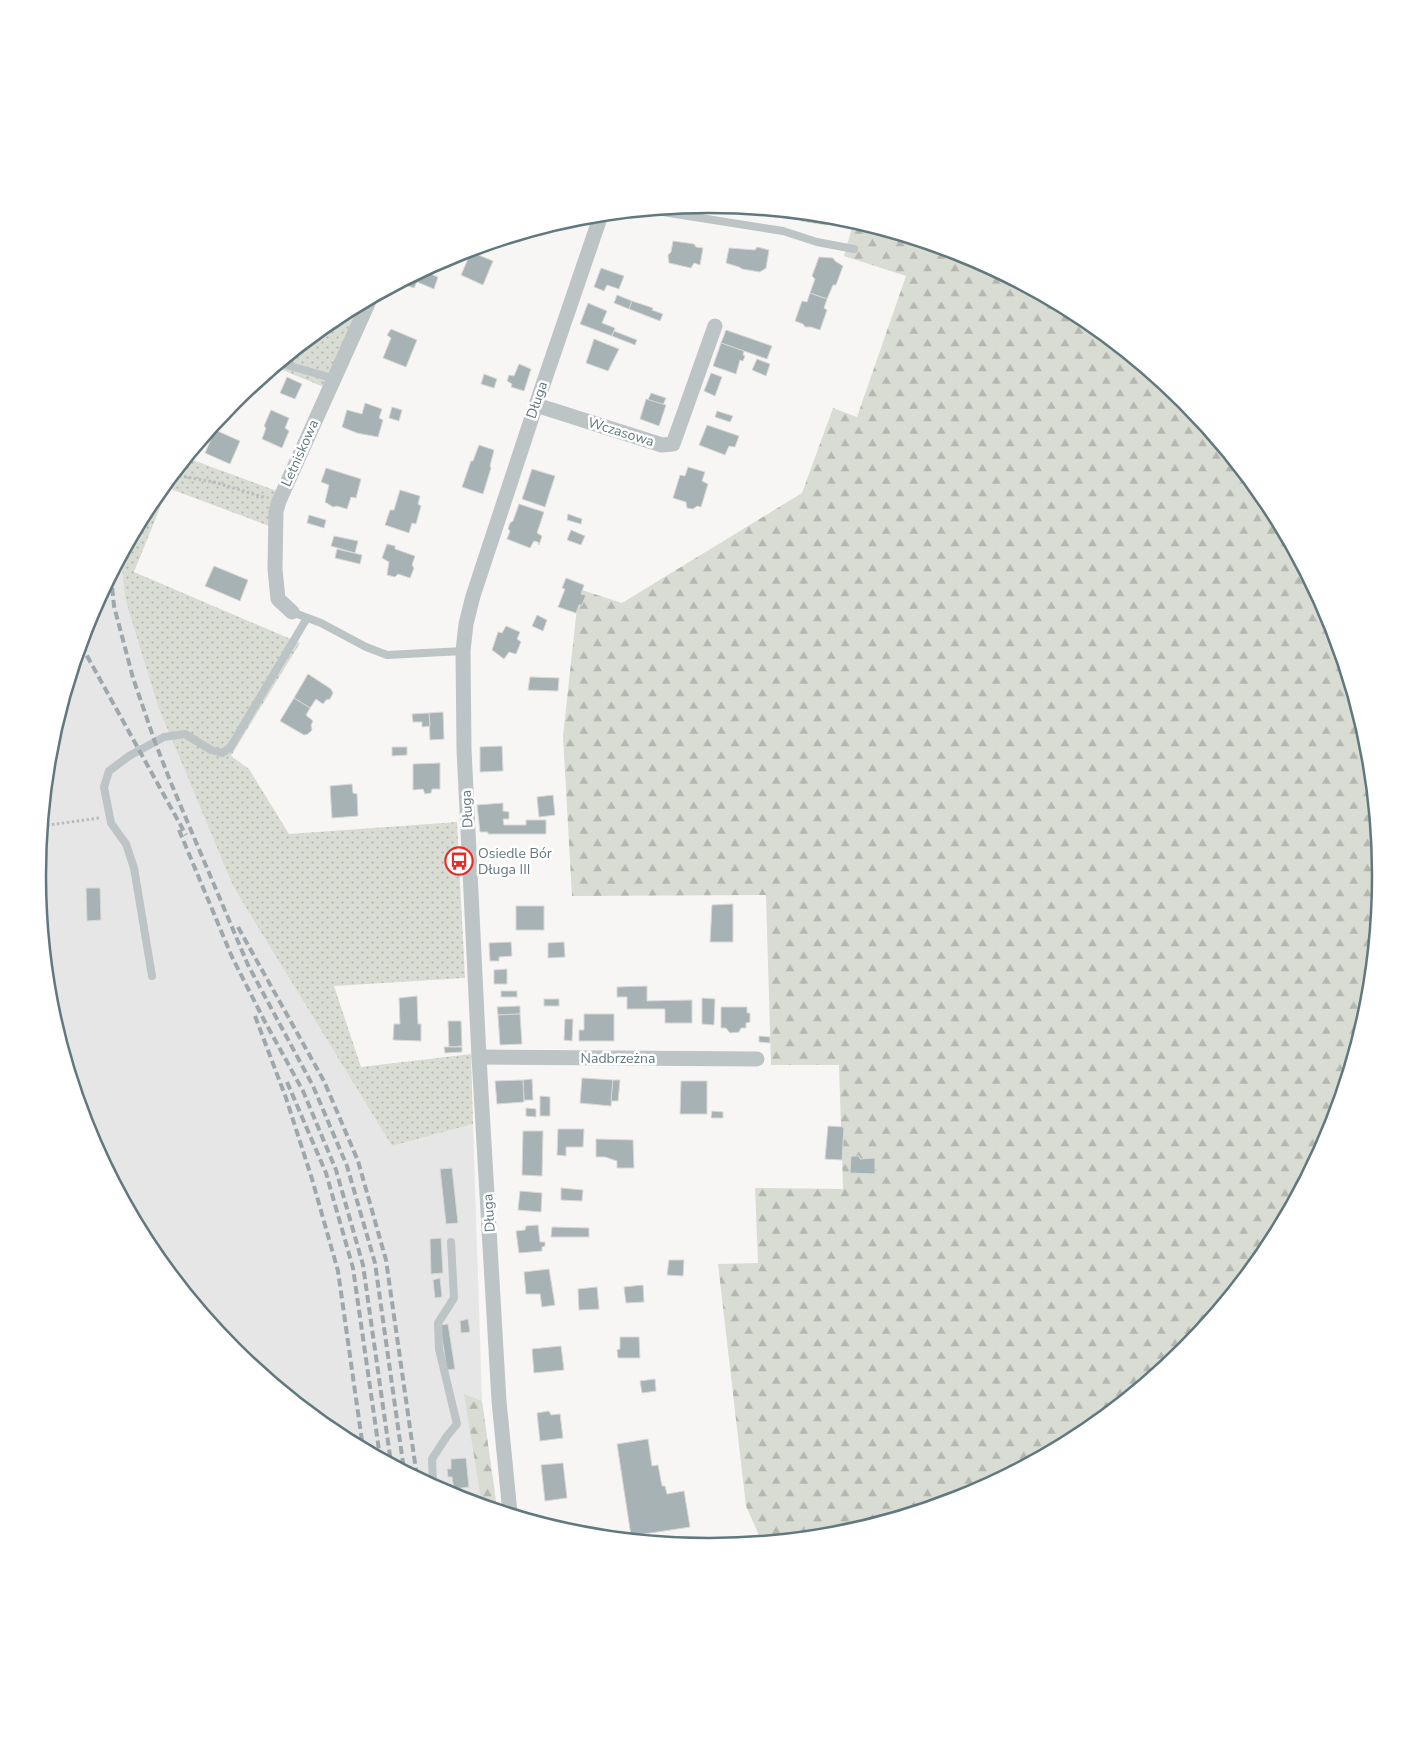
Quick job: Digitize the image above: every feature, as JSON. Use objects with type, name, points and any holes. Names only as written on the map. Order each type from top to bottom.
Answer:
[{"type":"street","name":"Długa","points":[[509,1507],[499,1401],[479,1057],[464,740],[463,651],[466,624],[473,596],[599,222]]},
{"type":"street","name":"Letniskowa","points":[[292,612],[278,599],[274,569],[278,501],[365,309]]},
{"type":"street","name":"Wczasowa","points":[[536,405],[662,445],[673,444],[715,326]]},
{"type":"street","name":"Nadbrzeżna","points":[[479,1057],[757,1059]]},
{"type":"lane","points":[[674,214],[783,231],[817,242],[854,249]]},
{"type":"lane","points":[[287,365],[305,371],[325,374],[335,379]]},
{"type":"lane","points":[[292,612],[321,623],[366,647],[387,655],[463,651]]},
{"type":"lane","points":[[152,976],[134,868],[126,844],[110,823],[104,787],[108,771],[129,756],[164,737],[185,734],[210,750],[222,753],[230,748],[307,618]]},
{"type":"lane","points":[[433,1478],[432,1459],[457,1424],[439,1349],[438,1323],[454,1298],[451,1242]]},
{"type":"path","points":[[180,476],[214,482],[278,501]]},
{"type":"path","points":[[49,825],[109,817]]},
{"type":"shaded area","points":[[122,569],[125,598],[234,888],[392,1146],[473,1124],[482,1401],[496,1503],[455,1488],[416,1470],[378,1449],[341,1427],[272,1374],[240,1344],[211,1312],[183,1279],[158,1244],[135,1207],[97,1129],[81,1089],[59,1005],[52,962],[46,875],[52,789],[59,746],[69,704],[81,662]]},
{"type":"green space","points":[[852,228],[922,248],[963,263],[1002,281],[1077,324],[1146,377],[1178,407],[1235,472],[1283,544],[1303,582],[1337,662],[1359,746],[1366,789],[1372,875],[1370,919],[1359,1005],[1349,1047],[1337,1089],[1303,1169],[1283,1207],[1235,1279],[1178,1344],[1146,1374],[1077,1427],[1002,1470],[963,1488],[881,1516],[838,1526],[759,1536],[746,1506],[718,1264],[758,1263],[755,1188],[843,1189],[839,1065],[771,1065],[766,895],[572,896],[563,736],[579,589],[622,603],[802,493],[833,408],[857,417],[906,276],[844,256]]},
{"type":"green space","points":[[375,304],[336,392],[281,370],[341,324]]},
{"type":"green space","points":[[193,460],[277,491],[269,526],[171,489]]},
{"type":"green space","points":[[163,500],[134,572],[300,643],[231,756],[249,769],[289,834],[457,822],[465,978],[334,986],[361,1067],[471,1054],[473,1124],[392,1146],[234,888],[158,706],[125,598],[122,569],[135,544]]},
{"type":"green space","points":[[464,1394],[482,1401],[496,1503],[481,1497]]},
{"type":"building","points":[[801,219],[827,223],[827,225],[801,221]]},
{"type":"building","points":[[673,241],[694,244],[696,247],[703,248],[700,265],[694,263],[691,268],[669,263],[668,255],[671,252]]},
{"type":"building","points":[[757,247],[769,250],[766,268],[760,272],[742,269],[726,263],[729,248],[755,250]]},
{"type":"building","points":[[478,255],[493,261],[483,285],[461,275],[468,258]]},
{"type":"building","points":[[819,257],[833,258],[843,266],[836,285],[833,285],[827,299],[810,293],[815,279],[812,276]]},
{"type":"building","points":[[601,268],[624,276],[619,289],[607,285],[604,291],[594,287]]},
{"type":"building","points":[[431,274],[438,277],[434,289],[417,282],[414,288],[408,286]]},
{"type":"building","points":[[810,293],[827,299],[824,308],[827,310],[820,330],[805,327],[803,324],[795,321],[802,301],[807,302]]},
{"type":"building","points":[[617,295],[632,301],[629,309],[614,303]]},
{"type":"building","points":[[632,301],[653,308],[652,310],[663,314],[660,321],[629,309]]},
{"type":"building","points":[[588,303],[607,311],[602,323],[615,328],[612,336],[580,324]]},
{"type":"building","points":[[391,329],[417,340],[406,367],[383,358],[391,338],[387,335]]},
{"type":"building","points":[[726,330],[772,346],[767,359],[721,343]]},
{"type":"building","points":[[614,331],[637,340],[635,345],[612,336]]},
{"type":"building","points":[[594,339],[619,349],[608,371],[586,363]]},
{"type":"building","points":[[721,343],[744,351],[743,355],[745,356],[743,361],[740,360],[736,374],[713,366]]},
{"type":"building","points":[[757,359],[770,364],[766,376],[752,370]]},
{"type":"building","points":[[519,364],[531,369],[524,391],[511,387],[512,384],[507,381],[509,375],[514,376]]},
{"type":"building","points":[[711,373],[722,377],[715,396],[704,391]]},
{"type":"building","points":[[484,374],[497,379],[494,388],[481,384]]},
{"type":"building","points":[[287,377],[302,384],[295,399],[280,393]]},
{"type":"building","points":[[651,393],[666,398],[663,405],[648,400]]},
{"type":"building","points":[[646,399],[666,405],[659,426],[640,419]]},
{"type":"building","points":[[365,403],[382,409],[379,418],[383,420],[378,437],[357,433],[342,427],[347,410],[362,414]]},
{"type":"building","points":[[392,407],[402,410],[399,421],[389,418]]},
{"type":"building","points":[[271,410],[289,418],[285,428],[289,431],[282,448],[262,439],[266,428],[264,426]]},
{"type":"building","points":[[717,411],[733,416],[730,422],[715,417]]},
{"type":"building","points":[[707,425],[739,436],[735,447],[729,446],[725,455],[699,445]]},
{"type":"building","points":[[218,431],[240,441],[230,464],[205,453],[211,439]]},
{"type":"building","points":[[479,445],[494,450],[483,494],[462,487]]},
{"type":"building","points":[[688,467],[705,472],[702,481],[708,484],[701,507],[697,506],[693,509],[687,508],[686,502],[673,498],[680,475],[685,476]]},
{"type":"building","points":[[326,468],[361,479],[356,498],[351,497],[347,509],[337,506],[333,507],[325,502],[329,485],[321,482]]},
{"type":"building","points":[[532,469],[555,476],[545,507],[522,499]]},
{"type":"building","points":[[400,490],[420,496],[418,504],[421,506],[416,524],[412,523],[409,533],[385,525],[390,510],[394,510]]},
{"type":"building","points":[[519,504],[544,512],[537,533],[542,536],[539,545],[538,542],[534,541],[530,548],[507,539],[510,523],[513,521]]},
{"type":"building","points":[[568,514],[582,519],[581,524],[567,520]]},
{"type":"building","points":[[309,515],[326,520],[324,528],[307,523]]},
{"type":"building","points":[[571,530],[585,536],[581,545],[567,540]]},
{"type":"building","points":[[334,536],[358,541],[355,553],[331,546]]},
{"type":"building","points":[[387,544],[415,556],[412,565],[414,568],[410,578],[398,574],[395,577],[387,575],[389,562],[382,558]]},
{"type":"building","points":[[337,549],[362,555],[360,564],[335,558]]},
{"type":"building","points":[[214,566],[248,580],[240,601],[205,586]]},
{"type":"building","points":[[566,578],[584,585],[581,594],[586,595],[576,613],[558,607],[565,589],[562,588]]},
{"type":"building","points":[[537,615],[547,620],[543,631],[532,626]]},
{"type":"building","points":[[506,626],[520,632],[517,639],[521,642],[516,654],[509,652],[504,659],[492,650],[498,632],[502,633]]},
{"type":"building","points":[[308,674],[331,689],[333,693],[330,699],[326,700],[323,704],[316,699],[310,708],[294,698]]},
{"type":"building","points":[[530,677],[559,678],[558,691],[528,690]]},
{"type":"building","points":[[294,698],[310,708],[306,715],[313,721],[311,725],[312,730],[308,734],[304,735],[280,721]]},
{"type":"building","points":[[443,712],[444,739],[430,740],[429,713]]},
{"type":"building","points":[[429,713],[430,726],[422,727],[422,722],[413,722],[412,714]]},
{"type":"building","points":[[502,746],[503,771],[480,772],[480,747]]},
{"type":"building","points":[[392,747],[407,747],[407,755],[392,756]]},
{"type":"building","points":[[440,763],[440,789],[432,789],[431,793],[425,794],[423,789],[413,790],[413,764]]},
{"type":"building","points":[[352,784],[353,793],[357,794],[358,816],[332,818],[330,786]]},
{"type":"building","points":[[553,795],[555,815],[539,817],[537,797]]},
{"type":"building","points":[[503,803],[503,811],[509,812],[509,819],[503,819],[504,825],[526,825],[526,820],[546,820],[546,834],[488,834],[488,832],[480,832],[477,805]]},
{"type":"building","points":[[86,888],[100,888],[101,920],[87,921]]},
{"type":"building","points":[[733,904],[733,942],[710,942],[712,905]]},
{"type":"building","points":[[516,906],[544,906],[544,930],[516,930]]},
{"type":"building","points":[[511,942],[512,956],[499,957],[499,961],[490,961],[489,943]]},
{"type":"building","points":[[564,942],[565,957],[548,958],[548,943]]},
{"type":"building","points":[[507,969],[507,984],[494,984],[494,970]]},
{"type":"building","points":[[647,986],[647,1001],[692,1000],[692,1023],[665,1023],[665,1009],[627,1009],[627,997],[617,997],[617,987]]},
{"type":"building","points":[[501,991],[517,991],[517,997],[501,997]]},
{"type":"building","points":[[417,996],[418,1024],[421,1024],[421,1041],[393,1040],[394,1024],[400,1024],[399,998]]},
{"type":"building","points":[[702,998],[715,999],[714,1025],[702,1024]]},
{"type":"building","points":[[544,999],[559,999],[559,1006],[544,1006]]},
{"type":"building","points":[[520,1006],[520,1014],[498,1015],[497,1007]]},
{"type":"building","points":[[721,1007],[747,1007],[747,1013],[750,1013],[750,1022],[746,1023],[746,1028],[741,1028],[739,1032],[730,1033],[726,1028],[721,1028]]},
{"type":"building","points":[[520,1014],[522,1044],[500,1045],[498,1015]]},
{"type":"building","points":[[584,1014],[614,1014],[614,1041],[579,1041],[579,1030],[584,1030]]},
{"type":"building","points":[[565,1019],[573,1019],[572,1041],[564,1040]]},
{"type":"building","points":[[448,1021],[461,1021],[462,1046],[449,1047]]},
{"type":"building","points":[[759,1036],[770,1037],[770,1043],[759,1042]]},
{"type":"building","points":[[444,1047],[462,1047],[462,1052],[445,1053]]},
{"type":"building","points":[[582,1078],[613,1080],[611,1106],[580,1103]]},
{"type":"building","points":[[532,1079],[533,1100],[524,1100],[523,1080]]},
{"type":"building","points":[[523,1080],[524,1102],[497,1104],[495,1081]]},
{"type":"building","points":[[613,1080],[620,1080],[618,1101],[611,1101]]},
{"type":"building","points":[[681,1081],[707,1081],[707,1114],[680,1114]]},
{"type":"building","points":[[540,1096],[550,1097],[550,1116],[540,1116]]},
{"type":"building","points":[[526,1108],[536,1109],[536,1117],[526,1116]]},
{"type":"building","points":[[712,1111],[723,1112],[723,1118],[711,1118]]},
{"type":"building","points":[[828,1126],[844,1127],[842,1160],[825,1159]]},
{"type":"building","points":[[558,1129],[584,1129],[583,1147],[566,1147],[566,1156],[557,1155]]},
{"type":"building","points":[[523,1131],[543,1131],[542,1176],[522,1175]]},
{"type":"building","points":[[596,1139],[633,1140],[634,1168],[617,1168],[617,1161],[605,1157],[596,1157]]},
{"type":"building","points":[[851,1156],[859,1156],[860,1159],[875,1158],[875,1174],[850,1173]]},
{"type":"building","points":[[452,1168],[458,1223],[446,1224],[440,1169]]},
{"type":"building","points":[[561,1188],[583,1190],[582,1201],[561,1200]]},
{"type":"building","points":[[520,1191],[542,1193],[541,1212],[518,1210]]},
{"type":"building","points":[[538,1225],[540,1242],[545,1242],[542,1251],[519,1253],[516,1231],[525,1230],[526,1226]]},
{"type":"building","points":[[552,1227],[589,1228],[589,1237],[551,1237]]},
{"type":"building","points":[[441,1238],[443,1273],[431,1274],[430,1239]]},
{"type":"building","points":[[669,1260],[684,1260],[683,1276],[667,1275]]},
{"type":"building","points":[[549,1269],[555,1305],[542,1307],[540,1294],[526,1294],[524,1272]]},
{"type":"building","points":[[440,1278],[442,1297],[435,1298],[433,1280]]},
{"type":"building","points":[[643,1285],[644,1302],[626,1303],[624,1287]]},
{"type":"building","points":[[597,1287],[599,1309],[579,1310],[578,1289]]},
{"type":"building","points":[[468,1319],[470,1332],[461,1333],[460,1321]]},
{"type":"building","points":[[448,1324],[455,1369],[447,1370],[440,1325]]},
{"type":"building","points":[[620,1337],[639,1337],[640,1358],[618,1358],[617,1350],[620,1349]]},
{"type":"building","points":[[561,1346],[564,1370],[534,1373],[532,1349]]},
{"type":"building","points":[[655,1379],[656,1391],[642,1393],[640,1381]]},
{"type":"building","points":[[549,1411],[551,1415],[560,1414],[563,1438],[540,1441],[537,1413]]},
{"type":"building","points":[[648,1439],[652,1466],[658,1465],[662,1486],[665,1486],[667,1494],[684,1491],[690,1527],[640,1535],[631,1534],[617,1444]]},
{"type":"building","points":[[466,1458],[469,1487],[454,1487],[452,1477],[448,1477],[447,1469],[451,1469],[451,1459]]},
{"type":"building","points":[[563,1463],[567,1498],[545,1501],[541,1465]]},
{"type":"railway","points":[[112,588],[114,606],[133,678],[171,783],[248,965],[313,1086],[347,1166],[375,1263],[403,1463]]},
{"type":"railway","points":[[85,652],[186,835]]},
{"type":"railway","points":[[179,830],[232,957],[303,1091],[336,1170],[363,1265],[390,1456]]},
{"type":"railway","points":[[238,927],[324,1081],[358,1161],[386,1260],[416,1470]]},
{"type":"railway","points":[[255,1016],[286,1098],[312,1179],[338,1271],[362,1439]]},
{"type":"railway","points":[[287,1082],[326,1173],[353,1268],[379,1450]]},
{"type":"place","name":"Osiedle Bór Długa III","points":[[459,861]]}]
